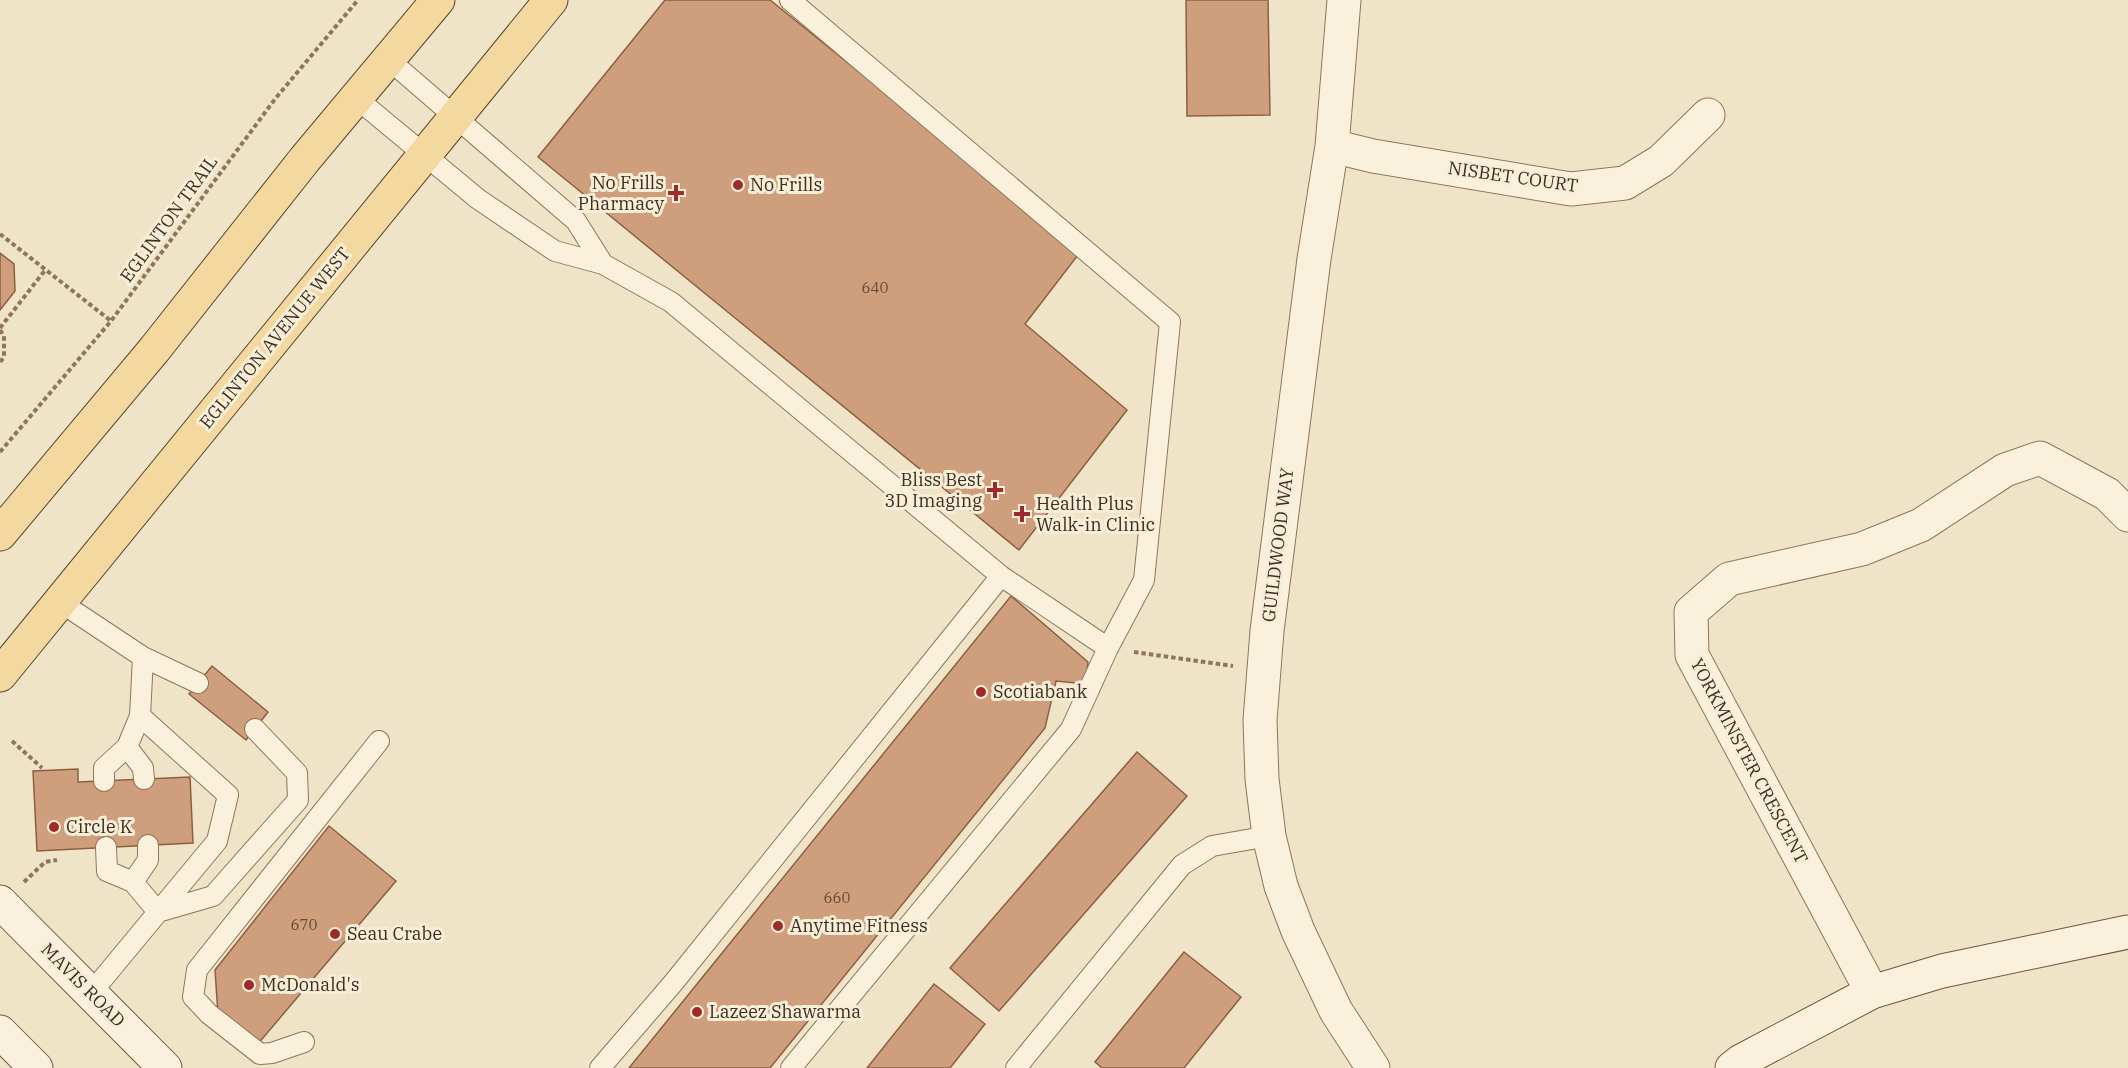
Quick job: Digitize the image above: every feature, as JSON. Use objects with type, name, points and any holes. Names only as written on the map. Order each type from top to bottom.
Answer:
[{"type":"main road","points":[[0,534],[154,350],[305,159],[438,0]]},
{"type":"main road","name":"EGLINTON AVENUE WEST","points":[[0,675],[551,0]]},
{"type":"street","name":"GUILDWOOD WAY","points":[[1344,0],[1332,146],[1314,259],[1267,631],[1260,720],[1262,779],[1269,836],[1281,886],[1298,931],[1336,1011],[1373,1068]]},
{"type":"street","name":"NISBET COURT","points":[[1332,146],[1373,156],[1571,189],[1625,183],[1661,161],[1708,115]]},
{"type":"street","name":"YORKMINSTER CRESCENT","points":[[1872,992],[1692,655],[1691,612],[1729,579],[1862,549],[1921,525],[2005,470],[2040,458],[2108,494],[2128,515]]},
{"type":"street","name":"MAVIS ROAD","points":[[9,895],[91,993],[165,1068]]},
{"type":"street","points":[[1732,1068],[1741,1061],[1872,992],[1942,970],[2128,932]]},
{"type":"street","points":[[0,1032],[36,1068]]},
{"type":"lane","points":[[790,0],[1170,322],[1144,580],[1108,648],[1071,729],[791,1068]]},
{"type":"lane","points":[[388,59],[576,221],[603,264]]},
{"type":"lane","points":[[356,98],[478,199],[555,251],[603,264],[670,302],[1000,576],[1108,648]]},
{"type":"lane","points":[[600,1068],[681,973],[1000,576]]},
{"type":"lane","points":[[60,602],[143,657],[198,683]]},
{"type":"lane","points":[[104,781],[104,768],[127,747],[140,716],[143,657]]},
{"type":"lane","points":[[91,993],[217,841],[228,795],[140,716]]},
{"type":"lane","points":[[158,912],[213,896],[298,800],[297,773],[255,729]]},
{"type":"lane","points":[[304,1042],[272,1053],[261,1054],[210,1014],[193,997],[197,970],[379,741]]},
{"type":"lane","points":[[127,747],[143,768],[144,779]]},
{"type":"lane","points":[[1016,1068],[1182,865],[1212,846],[1269,836]]},
{"type":"lane","points":[[133,882],[148,860],[148,845]]},
{"type":"lane","points":[[106,847],[107,871],[133,882],[158,912]]},
{"type":"path","name":"EGLINTON TRAIL","points":[[0,452],[111,321],[275,99],[358,0]]},
{"type":"path","points":[[0,234],[111,321]]},
{"type":"path","points":[[0,362],[4,357],[4,336],[0,329],[46,269]]},
{"type":"path","points":[[1108,648],[1263,672]]},
{"type":"path","points":[[12,741],[42,768]]},
{"type":"path","points":[[9,895],[45,862],[57,860]]},
{"type":"building","points":[[665,0],[770,0],[1081,251],[1025,324],[1127,410],[1019,550],[538,157]]},
{"type":"building","points":[[1186,0],[1268,0],[1270,115],[1187,116]]},
{"type":"building","points":[[0,253],[14,264],[15,291],[0,310]]},
{"type":"building","points":[[1011,596],[1088,662],[1086,684],[1056,681],[1045,728],[770,1068],[629,1068]]},
{"type":"building","points":[[212,666],[268,712],[246,740],[189,694]]},
{"type":"building","points":[[1137,752],[1187,796],[999,1011],[950,968]]},
{"type":"building","points":[[78,769],[78,782],[190,777],[193,843],[37,851],[33,771]]},
{"type":"building","points":[[329,826],[396,881],[257,1045],[218,1014],[215,970]]},
{"type":"building","points":[[1184,952],[1241,997],[1184,1068],[1102,1068],[1095,1062]]},
{"type":"building","points":[[934,984],[985,1024],[950,1068],[867,1068]]},
{"type":"place","name":"No Frills","points":[[738,185]]},
{"type":"place","name":"No Frills Pharmacy","points":[[676,193]]},
{"type":"place","name":"Bliss Best 3D Imaging","points":[[995,490]]},
{"type":"place","name":"Health Plus Walk-in Clinic","points":[[1022,514]]},
{"type":"place","name":"Scotiabank","points":[[981,692]]},
{"type":"place","name":"Circle K","points":[[54,827]]},
{"type":"place","name":"Anytime Fitness","points":[[778,926]]},
{"type":"place","name":"Seau Crabe","points":[[335,934]]},
{"type":"place","name":"McDonald's","points":[[249,985]]},
{"type":"place","name":"Lazeez Shawarma","points":[[697,1012]]}]
